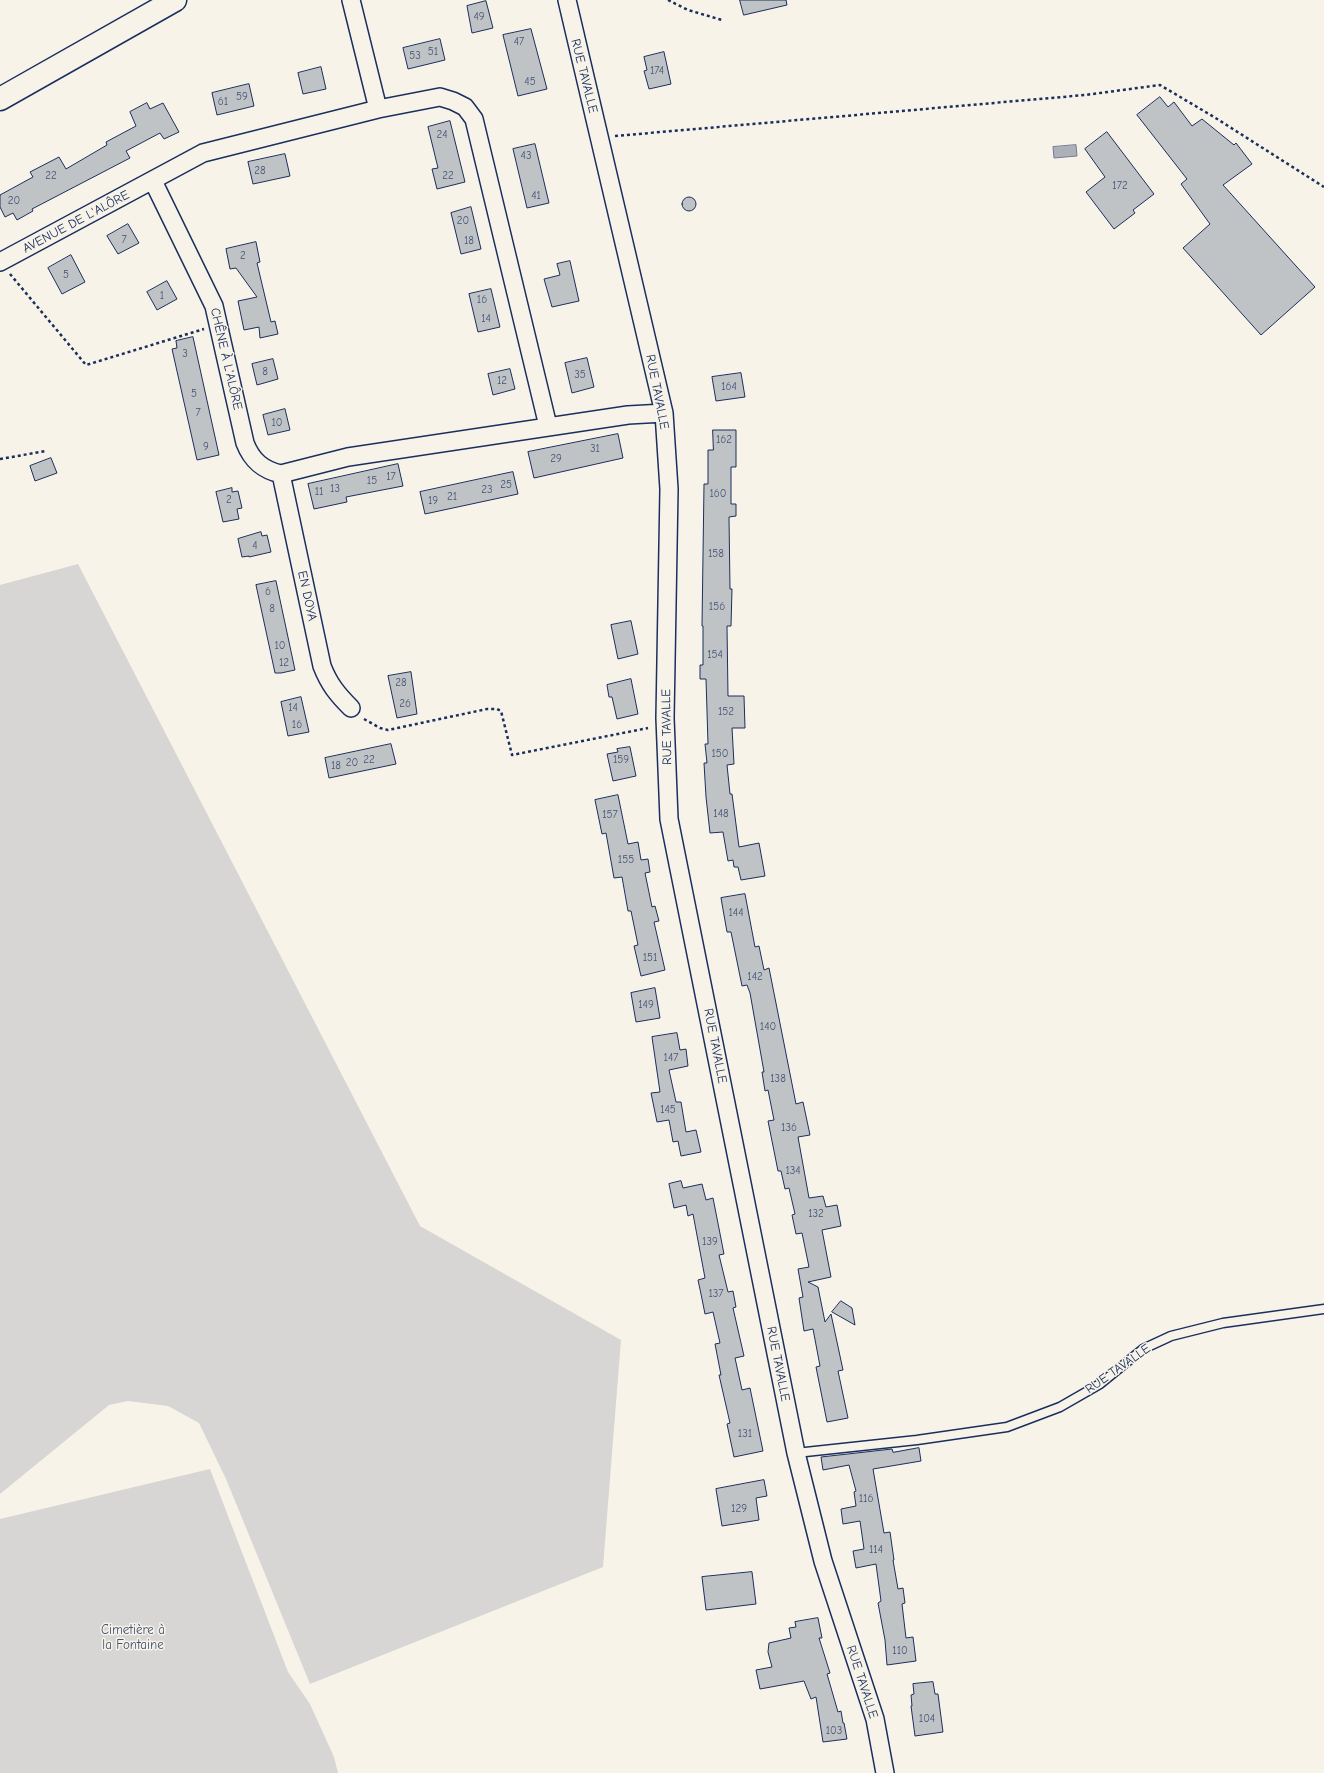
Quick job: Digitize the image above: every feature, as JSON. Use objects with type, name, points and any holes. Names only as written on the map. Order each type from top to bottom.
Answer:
[{"type":"main road","points":[[0,99],[175,0]]},
{"type":"street","points":[[351,0],[378,109]]},
{"type":"street","name":"RUE TAVALLE","points":[[567,0],[664,413],[669,489],[666,725],[670,819],[796,1453],[823,1561],[875,1719],[885,1773]]},
{"type":"street","points":[[153,181],[203,153],[378,109],[440,97],[453,101],[464,107],[474,119],[548,426]]},
{"type":"street","name":"AVENUE DE L'ALÔRE","points":[[0,262],[153,181]]},
{"type":"street","name":"CHÊNE À L'ALÔRE","points":[[153,181],[214,306],[245,443],[256,462],[271,472],[281,474]]},
{"type":"street","points":[[281,474],[348,457],[548,426],[628,415],[664,413]]},
{"type":"street","name":"EN DOYA","points":[[281,474],[322,666],[328,681],[337,694],[351,708]]},
{"type":"lane","name":"RUE TAVALLE","points":[[796,1453],[917,1440],[1007,1427],[1060,1407],[1100,1384],[1142,1349],[1171,1336],[1223,1323],[1324,1309]]},
{"type":"path","points":[[668,0],[688,10],[722,20]]},
{"type":"path","points":[[600,139],[621,135],[1085,95],[1160,85],[1214,117],[1324,187]]},
{"type":"path","points":[[0,262],[86,365],[219,324]]},
{"type":"path","points":[[0,459],[46,451]]},
{"type":"path","points":[[351,708],[372,724],[388,730],[487,709],[497,709],[502,711],[512,755],[666,725]]},
{"type":"green space","points":[[78,564],[420,1226],[621,1340],[603,1567],[310,1684],[226,1479],[199,1423],[168,1406],[128,1401],[109,1405],[0,1494],[0,585]]},
{"type":"green space","name":"Cimetière à la Fontaine","points":[[210,1469],[288,1672],[310,1704],[334,1757],[338,1773],[0,1773],[0,1519]]},
{"type":"shaded area","points":[[1076,145],[1077,156],[1054,158],[1053,147]]},
{"type":"building","points":[[740,0],[786,0],[787,5],[744,15]]},
{"type":"building","points":[[486,1],[493,28],[472,33],[467,6]]},
{"type":"building","points":[[531,29],[547,89],[518,96],[503,35]]},
{"type":"building","points":[[440,39],[445,60],[408,69],[403,48]]},
{"type":"building","points":[[664,52],[671,84],[649,89],[644,71],[647,70],[644,57]]},
{"type":"building","points":[[321,67],[326,89],[303,94],[298,73]]},
{"type":"building","points":[[249,84],[254,106],[217,115],[212,93]]},
{"type":"building","points":[[1160,97],[1168,107],[1174,102],[1192,126],[1202,119],[1234,145],[1236,143],[1252,164],[1223,185],[1315,287],[1261,335],[1183,248],[1210,224],[1181,184],[1187,179],[1137,115]]},
{"type":"building","points":[[147,103],[150,109],[163,103],[179,132],[164,139],[160,133],[126,151],[130,158],[32,209],[33,211],[17,220],[13,213],[5,217],[0,207],[0,195],[33,177],[30,172],[59,157],[66,169],[107,145],[106,142],[136,126],[130,112]]},
{"type":"building","points":[[450,121],[465,182],[437,189],[432,169],[438,168],[428,127]]},
{"type":"building","points":[[1107,132],[1154,194],[1133,210],[1135,213],[1114,229],[1086,192],[1105,177],[1085,149]]},
{"type":"building","points":[[535,144],[549,203],[527,208],[513,149]]},
{"type":"building","points":[[285,154],[290,176],[253,184],[248,162]]},
{"type":"building","points":[[689,197],[694,199],[696,204],[694,209],[689,211],[684,209],[682,204],[684,199]]},
{"type":"building","points":[[471,207],[481,249],[461,254],[451,213]]},
{"type":"building","points":[[128,224],[139,243],[118,254],[107,236]]},
{"type":"building","points":[[256,242],[260,262],[257,263],[271,322],[275,321],[278,334],[260,338],[259,327],[244,330],[238,301],[257,297],[236,268],[230,269],[226,249]]},
{"type":"building","points":[[71,255],[85,282],[62,294],[48,268]]},
{"type":"building","points":[[570,261],[579,301],[552,307],[544,279],[560,275],[557,264]]},
{"type":"building","points":[[167,281],[177,299],[157,310],[147,292]]},
{"type":"building","points":[[491,289],[500,327],[478,332],[469,294]]},
{"type":"building","points":[[193,337],[219,455],[197,460],[172,349],[177,348],[176,341]]},
{"type":"building","points":[[587,358],[594,387],[572,393],[565,363]]},
{"type":"building","points":[[273,359],[278,379],[257,385],[252,364]]},
{"type":"building","points":[[510,369],[515,389],[493,395],[488,374]]},
{"type":"building","points":[[741,373],[745,397],[716,401],[712,377]]},
{"type":"building","points":[[285,409],[290,430],[268,435],[263,415]]},
{"type":"building","points":[[713,430],[736,430],[736,467],[731,467],[731,504],[736,504],[736,516],[729,517],[730,589],[732,589],[731,626],[727,626],[728,696],[744,696],[745,728],[732,728],[734,764],[727,765],[730,794],[732,794],[739,847],[759,843],[765,876],[741,880],[738,867],[734,867],[733,860],[728,861],[723,832],[710,833],[706,797],[704,763],[707,763],[705,744],[708,744],[706,679],[700,679],[700,665],[703,665],[702,626],[704,484],[708,484],[708,450],[713,450]]},
{"type":"building","points":[[618,434],[623,458],[534,478],[528,452]]},
{"type":"building","points":[[51,458],[57,473],[35,481],[30,466]]},
{"type":"building","points":[[398,464],[403,486],[346,497],[347,502],[314,509],[308,484]]},
{"type":"building","points":[[513,472],[518,494],[425,514],[420,492]]},
{"type":"building","points":[[232,488],[232,492],[238,491],[242,508],[237,509],[239,519],[223,522],[216,492]]},
{"type":"building","points":[[261,532],[262,536],[267,535],[271,552],[242,557],[238,539]]},
{"type":"building","points":[[276,581],[295,670],[281,673],[275,673],[256,585]]},
{"type":"building","points":[[631,621],[638,654],[618,659],[611,625]]},
{"type":"building","points":[[411,672],[417,714],[397,718],[388,676]]},
{"type":"building","points":[[631,679],[638,714],[617,719],[612,697],[609,697],[607,685]]},
{"type":"building","points":[[301,697],[309,732],[288,736],[281,702]]},
{"type":"building","points":[[391,744],[396,764],[329,778],[325,758]]},
{"type":"building","points":[[630,747],[636,776],[613,781],[607,754],[618,752],[617,749]]},
{"type":"building","points":[[618,795],[628,844],[638,842],[641,860],[648,859],[650,872],[645,873],[652,907],[655,906],[659,921],[654,922],[665,970],[641,976],[634,946],[638,945],[631,911],[628,911],[622,877],[614,878],[606,833],[602,834],[595,800]]},
{"type":"building","points":[[745,894],[755,947],[759,946],[764,970],[769,968],[796,1104],[803,1102],[810,1135],[798,1137],[809,1198],[823,1196],[826,1207],[837,1205],[841,1226],[822,1230],[831,1277],[808,1282],[818,1287],[825,1322],[831,1314],[843,1370],[838,1371],[848,1418],[827,1422],[816,1367],[820,1366],[813,1329],[804,1331],[799,1298],[803,1297],[798,1269],[809,1267],[802,1233],[796,1234],[792,1215],[795,1214],[789,1188],[785,1189],[781,1171],[778,1171],[768,1121],[774,1120],[768,1090],[765,1091],[762,1072],[764,1072],[750,993],[747,985],[742,986],[731,932],[727,932],[721,898]]},
{"type":"building","points":[[655,988],[660,1018],[636,1022],[631,993]]},
{"type":"building","points":[[677,1033],[680,1050],[686,1049],[688,1066],[669,1070],[676,1102],[681,1102],[686,1132],[696,1130],[701,1152],[681,1156],[678,1141],[673,1142],[669,1120],[657,1122],[651,1093],[660,1092],[652,1037]]},
{"type":"building","points":[[681,1181],[683,1188],[702,1184],[706,1200],[713,1198],[724,1254],[719,1255],[728,1292],[733,1291],[736,1307],[733,1308],[744,1356],[735,1358],[742,1390],[750,1388],[763,1451],[734,1457],[727,1424],[730,1423],[719,1375],[721,1375],[715,1344],[720,1343],[713,1312],[705,1314],[698,1280],[705,1278],[693,1214],[688,1216],[686,1205],[674,1208],[669,1184]]},
{"type":"building","points":[[841,1301],[852,1308],[855,1325],[832,1312]]},
{"type":"building","points":[[919,1448],[921,1461],[873,1469],[884,1533],[890,1532],[898,1589],[903,1588],[905,1603],[902,1604],[906,1638],[913,1637],[916,1661],[887,1665],[885,1640],[878,1603],[881,1601],[876,1564],[856,1568],[853,1551],[864,1549],[860,1521],[843,1524],[841,1509],[856,1506],[854,1492],[856,1491],[849,1465],[823,1470],[821,1457],[892,1449],[893,1452]]},
{"type":"building","points":[[764,1480],[767,1496],[756,1498],[759,1520],[722,1526],[716,1489]]},
{"type":"building","points":[[752,1572],[756,1604],[706,1610],[702,1577]]},
{"type":"building","points":[[818,1618],[822,1638],[819,1638],[830,1673],[827,1674],[838,1712],[841,1711],[847,1739],[823,1742],[816,1697],[811,1699],[804,1681],[760,1689],[756,1670],[772,1667],[768,1652],[769,1643],[791,1638],[789,1628],[796,1627],[795,1622]]},
{"type":"building","points":[[933,1682],[935,1694],[938,1694],[943,1732],[915,1736],[911,1706],[911,1695],[914,1694],[913,1684]]}]
